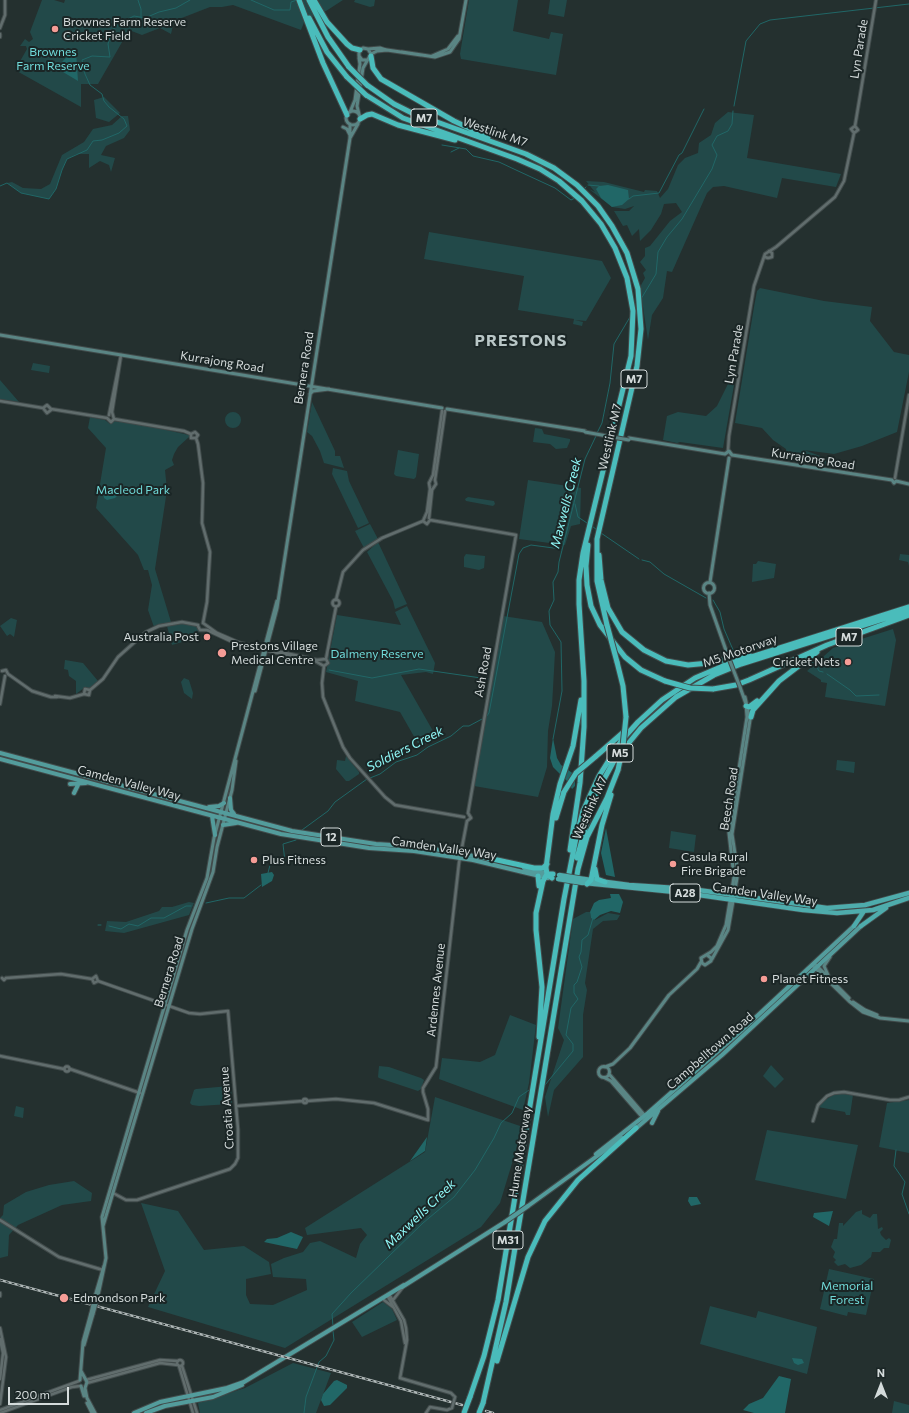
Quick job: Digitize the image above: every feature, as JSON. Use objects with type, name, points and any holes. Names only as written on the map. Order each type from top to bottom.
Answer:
[{"type":"highway","name":"Westlink M7","points":[[300,0],[312,29],[327,52],[347,77],[366,95],[403,118],[517,159],[550,175],[568,188],[592,212],[615,248],[628,284],[633,311],[632,344],[626,380],[579,580],[578,598],[584,690],[583,754],[564,899]]},
{"type":"highway","name":"Westlink M7","points":[[310,0],[334,47],[349,67],[367,85],[394,104],[412,113],[536,158],[554,168],[577,185],[595,202],[620,240],[635,277],[640,303],[641,329],[637,366],[619,444]]},
{"type":"highway","points":[[314,0],[327,22],[350,47],[360,50]]},
{"type":"highway","points":[[312,29],[349,114]]},
{"type":"highway","points":[[370,57],[373,68],[378,76],[412,98],[454,121],[536,158]]},
{"type":"highway","points":[[359,118],[372,114],[402,126],[494,152],[550,175]]},
{"type":"highway","name":"M5","points":[[619,444],[598,539],[601,580],[610,613],[626,636],[639,647],[654,656],[680,664],[704,664],[805,639]]},
{"type":"highway","name":"M7","points":[[589,534],[586,561],[586,580],[590,602],[600,625],[625,657],[641,670],[665,682],[690,688],[713,688],[736,685],[827,645],[888,622]]},
{"type":"highway","name":"Westlink M7","points":[[573,893],[583,848],[617,776],[623,746],[626,717],[623,686],[606,625],[597,581],[598,539]]},
{"type":"highway","name":"M5 Motorway","points":[[564,899],[578,832],[592,790],[606,763],[621,741],[638,722],[662,700],[688,682],[715,669],[909,607]]},
{"type":"highway","name":"M5 Motorway","points":[[573,893],[583,832],[598,790],[624,748],[660,709],[692,687],[730,668],[909,611]]},
{"type":"highway","points":[[751,716],[753,710],[786,674],[816,653],[888,622],[909,615]]},
{"type":"highway","points":[[539,895],[546,875],[553,814],[560,784],[577,732],[581,700],[580,633]]},
{"type":"highway","points":[[747,706],[764,697]]},
{"type":"highway","points":[[552,831],[564,792],[574,776],[648,709],[662,700]]},
{"type":"highway","points":[[605,882],[598,880],[595,876],[596,854],[603,819],[617,776]]},
{"type":"highway","points":[[586,881],[596,854]]},
{"type":"highway","points":[[488,858],[534,868],[543,868],[547,864]]},
{"type":"highway","points":[[546,875],[555,877]]},
{"type":"highway","points":[[535,1080],[542,997],[536,925],[539,895],[538,876]]},
{"type":"highway","name":"Camden Valley Way","points":[[555,877],[815,907],[859,906],[909,893]]},
{"type":"highway","name":"Camden Valley Way","points":[[586,881],[672,888],[803,910],[846,913],[864,912],[892,904]]},
{"type":"highway","name":"Hume Motorway","points":[[479,1413],[489,1382],[506,1302],[573,893]]},
{"type":"highway","points":[[854,926],[864,912],[909,893]]},
{"type":"highway","name":"A28","points":[[861,926],[892,904],[909,898]]},
{"type":"highway","name":"Hume Motorway","points":[[464,1413],[484,1356],[498,1300],[564,899]]},
{"type":"highway","points":[[815,907],[819,909],[859,910],[864,912]]},
{"type":"highway","points":[[861,926],[865,919],[864,912]]},
{"type":"highway","points":[[846,913],[856,918],[854,926]]},
{"type":"highway","points":[[489,1382],[492,1378],[528,1257],[545,1221],[578,1180],[636,1128]]},
{"type":"main road","points":[[349,114],[355,100],[360,64],[358,53],[360,50],[364,48],[380,48],[423,56],[432,56],[449,50],[459,35],[466,0]]},
{"type":"main road","points":[[368,49],[370,57]]},
{"type":"main road","points":[[359,58],[362,60],[370,57],[377,51],[387,50]]},
{"type":"main road","name":"Bernera Road","points":[[350,136],[359,118],[357,107],[362,68],[370,57]]},
{"type":"main road","points":[[349,114],[356,112],[359,118],[350,124]]},
{"type":"main road","name":"Bernera Road","points":[[224,812],[224,803],[277,601],[350,136],[350,124],[347,120],[349,114]]},
{"type":"main road","points":[[343,127],[347,130],[350,136]]},
{"type":"main road","name":"Kurrajong Road","points":[[0,335],[310,385],[444,410],[506,418],[725,454]]},
{"type":"main road","points":[[309,396],[313,391],[332,389]]},
{"type":"main road","points":[[710,582],[713,584],[715,589],[709,593],[705,591],[704,587],[710,582],[729,458],[732,455],[728,451],[725,454],[726,457],[729,458]]},
{"type":"main road","name":"Kurrajong Road","points":[[732,455],[894,480],[909,484]]},
{"type":"main road","name":"Beech Road","points":[[708,955],[717,946],[722,938],[738,870],[732,834],[751,716],[710,605],[709,593]]},
{"type":"main road","name":"Beech Road","points":[[712,959],[728,930],[734,870],[730,850],[729,833],[746,730],[747,706]]},
{"type":"main road","name":"Camden Valley Way","points":[[0,753],[302,833],[380,844],[423,847],[538,876],[546,875]]},
{"type":"main road","name":"Bernera Road","points":[[105,1264],[106,1253],[102,1221],[167,1005],[189,925],[207,878],[215,835],[230,798],[237,756]]},
{"type":"main road","name":"Camden Valley Way","points":[[0,759],[238,823],[317,841],[488,858],[546,875]]},
{"type":"main road","points":[[0,762],[30,766]]},
{"type":"main road","points":[[70,784],[80,783],[100,785]]},
{"type":"main road","points":[[74,793],[80,783]]},
{"type":"main road","points":[[230,798],[232,812],[237,816]]},
{"type":"main road","points":[[200,806],[219,806],[224,803]]},
{"type":"main road","points":[[212,816],[215,835]]},
{"type":"main road","name":"Bernera Road","points":[[167,1005],[194,922],[212,876],[223,825],[222,818]]},
{"type":"main road","points":[[223,825],[238,823]]},
{"type":"main road","name":"Campbelltown Road","points":[[564,1181],[660,1108],[722,1055],[810,973],[854,926]]},
{"type":"main road","name":"Campbelltown Road","points":[[344,1323],[505,1222],[636,1128],[645,1118],[740,1032],[861,926]]},
{"type":"main road","points":[[835,984],[825,971],[824,966],[837,948]]},
{"type":"main road","points":[[645,1118],[611,1081],[601,1076],[599,1072],[600,1069],[613,1064],[630,1048],[669,995],[697,969],[710,964],[712,959],[708,955],[703,956],[697,969]]},
{"type":"main road","points":[[701,961],[706,965]]},
{"type":"main road","points":[[815,966],[854,1003],[870,1013],[909,1020]]},
{"type":"main road","points":[[815,966],[843,995]]},
{"type":"main road","points":[[810,973],[823,978],[856,1007],[873,1016],[891,1020],[909,1020]]},
{"type":"main road","points":[[605,1078],[610,1073],[613,1064]]},
{"type":"main road","points":[[605,1067],[645,1118]]},
{"type":"main road","points":[[652,1123],[660,1108]]},
{"type":"main road","points":[[96,1300],[105,1264]]},
{"type":"main road","points":[[92,1412],[80,1386],[79,1380],[82,1351],[105,1264]]},
{"type":"main road","name":"Campbelltown Road","points":[[146,1413],[165,1406],[226,1393],[384,1300],[388,1295]]},
{"type":"main road","points":[[80,1370],[86,1382],[92,1412]]},
{"type":"main road","name":"Campbelltown Road","points":[[134,1413],[153,1403],[227,1388],[254,1377]]},
{"type":"main road","points":[[79,1380],[86,1382]]},
{"type":"main road","points":[[80,1386],[86,1382]]},
{"type":"main road","points":[[89,1402],[96,1413]]},
{"type":"street","points":[[0,28],[5,15],[6,0]]},
{"type":"street","name":"Lyn Parade","points":[[855,126],[876,2]]},
{"type":"street","points":[[768,258],[765,256],[766,253],[776,247],[830,203],[838,194],[844,181],[854,133],[858,130],[855,126],[851,129],[854,133]]},
{"type":"street","points":[[763,263],[768,258],[772,257],[772,253],[776,247]]},
{"type":"street","name":"Lyn Parade","points":[[728,451],[729,436],[754,287],[758,272],[765,256]]},
{"type":"street","points":[[107,418],[109,415],[121,355]]},
{"type":"street","points":[[43,408],[47,413],[51,410],[107,418],[111,422],[113,418],[121,355]]},
{"type":"street","points":[[894,480],[909,395]]},
{"type":"street","points":[[0,401],[43,408],[47,405],[51,410]]},
{"type":"street","points":[[444,410],[433,480],[429,483],[430,486],[423,521],[382,538],[363,550],[343,572],[336,600],[339,604],[336,607],[324,659],[322,689],[328,712],[333,719],[346,752],[370,781],[394,804],[464,817],[467,820],[461,856]]},
{"type":"street","points":[[109,415],[113,418],[184,431],[191,434],[194,432],[197,433],[196,438],[203,483],[202,523],[210,555],[207,602],[203,630]]},
{"type":"street","points":[[191,434],[191,438],[196,438]]},
{"type":"street","points":[[423,521],[427,524],[430,519],[432,492],[436,484],[433,480]]},
{"type":"street","points":[[425,517],[430,519]]},
{"type":"street","name":"Ash Road","points":[[430,519],[516,535],[468,813],[471,818],[467,820]]},
{"type":"street","points":[[1,671],[6,670],[8,674],[27,688],[49,696],[70,698],[84,694],[89,695],[90,690],[106,676],[118,657],[146,632],[159,626],[182,622],[190,622],[198,626],[199,629],[237,644],[265,648],[323,665],[328,663],[324,659]]},
{"type":"street","points":[[198,626],[204,625],[238,642],[316,660],[324,659]]},
{"type":"street","points":[[1,671],[5,676]]},
{"type":"street","points":[[0,704],[5,676],[8,674]]},
{"type":"street","points":[[84,694],[85,689],[90,690]]},
{"type":"street","points":[[464,817],[468,813]]},
{"type":"street","name":"Ardennes Avenue","points":[[236,1106],[303,1101],[305,1099],[336,1099],[374,1103],[428,1120],[428,1109],[423,1092],[425,1083],[436,1067],[461,856]]},
{"type":"street","points":[[1,978],[4,976],[6,978],[60,974],[92,979],[94,983],[98,981],[167,1005]]},
{"type":"street","name":"Croatia Avenue","points":[[111,1192],[126,1200],[137,1200],[232,1167],[237,1162],[239,1153],[228,1011],[196,1014],[167,1005]]},
{"type":"street","points":[[0,1056],[64,1069],[66,1067],[141,1093]]},
{"type":"street","points":[[813,1121],[818,1105],[827,1096],[834,1093],[844,1092],[895,1100],[909,1097]]},
{"type":"street","points":[[0,1220],[59,1257],[103,1270]]},
{"type":"street","points":[[393,1301],[404,1285]]},
{"type":"street","points":[[388,1295],[393,1301],[406,1328],[405,1345],[400,1374],[401,1379],[451,1393],[455,1397],[452,1408],[447,1410],[430,1408],[426,1413]]},
{"type":"street","points":[[388,1295],[403,1324],[405,1345]]},
{"type":"street","points":[[384,1300],[395,1309]]},
{"type":"street","points":[[0,1328],[6,1357],[0,1404]]},
{"type":"street","points":[[0,1339],[3,1356],[0,1379]]},
{"type":"street","points":[[86,1382],[160,1360],[182,1361],[179,1366]]},
{"type":"street","points":[[178,1361],[191,1401],[197,1413]]},
{"type":"street","points":[[86,1382],[160,1363],[179,1366]]},
{"type":"street","points":[[127,1369],[139,1368]]},
{"type":"street","points":[[0,1410],[79,1380]]},
{"type":"street","points":[[0,1413],[49,1395],[80,1386]]},
{"type":"street","points":[[33,1398],[49,1395]]},
{"type":"street","points":[[191,1401],[193,1413]]},
{"type":"green space","name":"Brownes Farm Reserve","points":[[42,0],[54,0],[64,3],[65,0],[343,0],[326,11],[305,20],[301,30],[233,5],[210,7],[174,21],[171,34],[160,28],[142,35],[129,30],[98,84],[81,84],[81,107],[15,70],[27,49],[26,46],[20,46],[25,39],[29,42],[33,39],[30,32]]},
{"type":"green space","points":[[355,0],[375,0],[374,6],[370,7],[354,2]]},
{"type":"green space","points":[[469,0],[518,0],[513,31],[549,39],[551,32],[563,34],[556,75],[461,59],[460,54]]},
{"type":"green space","points":[[550,0],[567,0],[564,17],[548,14]]},
{"type":"green space","points":[[104,97],[120,113],[109,122],[96,118],[94,100]]},
{"type":"green space","points":[[728,112],[754,115],[747,158],[841,174],[836,187],[782,178],[777,198],[724,186],[713,187],[707,193],[672,272],[667,271],[663,298],[652,315],[648,340],[640,287],[645,278],[643,273],[646,270],[640,262],[645,256],[645,248],[650,246],[670,221],[682,212],[676,203],[664,204],[661,214],[651,230],[640,241],[639,229],[632,236],[627,225],[623,226],[614,211],[629,211],[634,206],[625,209],[612,207],[589,189],[595,192],[586,181],[604,182],[644,192],[645,190],[657,191],[660,198],[668,189],[678,165],[685,158],[698,153],[699,143],[711,135],[715,123]]},
{"type":"green space","points":[[122,116],[128,116],[130,130],[124,138],[106,146],[101,155],[115,158],[111,172],[109,165],[100,161],[89,168],[89,154],[77,154],[67,159],[56,189],[49,199],[21,193],[7,183],[12,182],[23,188],[41,189],[50,184],[62,155],[84,142],[93,129],[112,125]]},
{"type":"green space","points":[[429,232],[602,261],[611,278],[586,321],[575,320],[583,322],[582,326],[573,324],[574,319],[518,310],[524,276],[424,259]]},
{"type":"green space","points":[[760,288],[824,301],[872,307],[870,321],[894,352],[909,355],[909,372],[897,432],[862,446],[834,454],[804,450],[831,460],[830,466],[787,457],[786,449],[773,440],[762,428],[735,423],[754,307],[757,291]]},
{"type":"green space","points":[[33,363],[50,366],[49,373],[31,370]]},
{"type":"green space","points":[[0,380],[19,402],[0,399]]},
{"type":"green space","points":[[728,384],[734,385],[723,448],[663,440],[667,416],[678,412],[706,416],[717,406]]},
{"type":"green space","points":[[312,402],[335,451],[335,456],[340,456],[344,468],[324,463],[320,451],[312,436],[307,432]]},
{"type":"green space","points":[[233,412],[239,414],[241,420],[239,426],[233,428],[227,426],[225,420],[227,414]]},
{"type":"green space","name":"Macleod Park","points":[[90,417],[105,420],[110,424],[115,421],[143,425],[189,435],[189,437],[178,447],[174,454],[172,460],[174,465],[165,470],[167,490],[155,569],[171,622],[154,627],[148,610],[152,585],[148,570],[144,570],[138,555],[96,508],[106,448],[88,428]]},
{"type":"green space","points":[[535,428],[542,429],[544,434],[570,439],[567,448],[556,449],[550,444],[533,442]]},
{"type":"green space","points":[[398,450],[419,454],[416,477],[414,479],[396,476],[394,474]]},
{"type":"green space","points":[[333,468],[347,471],[349,481],[369,523],[358,528],[332,474]]},
{"type":"green space","points":[[528,480],[581,488],[580,524],[571,526],[565,545],[519,539]]},
{"type":"green space","points":[[468,497],[494,501],[495,504],[493,506],[466,501],[465,499]]},
{"type":"green space","points":[[370,524],[378,539],[364,548],[355,531]]},
{"type":"green space","points":[[378,542],[407,604],[395,609],[393,601],[367,552]]},
{"type":"green space","points":[[466,554],[485,556],[484,568],[479,570],[464,567],[464,557]]},
{"type":"green space","points":[[900,554],[909,555],[909,566],[908,562],[899,560]]},
{"type":"green space","points":[[758,561],[776,564],[774,578],[752,582],[753,564],[756,564]]},
{"type":"green space","name":"Dalmeny Reserve","points":[[407,606],[435,663],[433,674],[426,672],[401,675],[437,738],[420,747],[400,712],[355,701],[358,681],[326,672],[337,615],[401,625],[395,612]]},
{"type":"green space","points":[[503,616],[542,622],[555,652],[552,706],[548,731],[547,767],[538,797],[474,786]]},
{"type":"green space","points":[[11,618],[17,620],[14,637],[10,634],[7,636],[0,626]]},
{"type":"green space","points":[[184,623],[195,626],[198,629],[199,637],[172,645],[167,626]]},
{"type":"green space","points":[[893,629],[896,640],[885,706],[825,697],[827,683],[821,682],[821,680],[807,671],[833,648]]},
{"type":"green space","points":[[65,660],[83,663],[98,681],[90,688],[84,688],[76,694],[76,681],[69,676],[68,670],[64,669]]},
{"type":"green space","points":[[184,678],[189,680],[193,693],[192,699],[184,693],[181,682]]},
{"type":"green space","points":[[673,695],[674,697],[638,728],[636,727],[655,708]]},
{"type":"green space","points":[[346,756],[359,772],[359,774],[349,781],[346,781],[336,769],[337,760],[345,761]]},
{"type":"green space","points":[[837,760],[855,762],[854,773],[836,770]]},
{"type":"green space","points":[[671,831],[696,835],[694,852],[669,848]]},
{"type":"green space","points":[[189,902],[194,903],[189,915],[124,933],[105,931],[107,921],[126,922],[159,911],[162,907],[172,907]]},
{"type":"green space","points":[[586,912],[590,912],[591,918],[595,920],[608,913],[620,915],[617,920],[603,921],[593,929],[585,983],[587,990],[583,1015],[583,1057],[554,1090],[548,1117],[545,1097],[564,1040],[558,1028],[573,919]]},
{"type":"green space","points":[[510,1015],[536,1025],[529,1083],[523,1110],[439,1079],[442,1058],[480,1062],[495,1055]]},
{"type":"green space","points":[[771,1065],[784,1079],[775,1088],[763,1076]]},
{"type":"green space","points":[[379,1066],[389,1067],[421,1078],[424,1080],[421,1089],[418,1091],[379,1078]]},
{"type":"green space","points":[[229,1086],[231,1088],[231,1104],[199,1106],[192,1105],[190,1103],[194,1090],[196,1089]]},
{"type":"green space","points":[[837,1093],[853,1095],[850,1115],[846,1115],[845,1112],[818,1107],[823,1101]]},
{"type":"green space","points":[[435,1097],[523,1127],[500,1203],[481,1227],[285,1348],[148,1307],[165,1271],[141,1203],[178,1211],[204,1250],[244,1246],[269,1262],[271,1274],[246,1279],[246,1295],[250,1304],[273,1305],[307,1290],[306,1279],[273,1277],[271,1264],[303,1252],[310,1243],[320,1241],[356,1258],[360,1244],[367,1235],[361,1228],[307,1235],[305,1228],[425,1152]]},
{"type":"green space","points":[[909,1100],[909,1153],[879,1147],[887,1103]]},
{"type":"green space","points":[[16,1106],[24,1108],[23,1118],[14,1116]]},
{"type":"green space","points":[[767,1130],[858,1145],[846,1199],[755,1180]]},
{"type":"green space","points":[[74,1181],[92,1193],[91,1201],[62,1205],[18,1225],[9,1235],[8,1256],[0,1258],[0,1218],[3,1215],[4,1205],[26,1192],[49,1185]]},
{"type":"green space","points":[[862,1210],[862,1214],[870,1218],[873,1214],[877,1214],[878,1229],[882,1227],[883,1229],[880,1232],[881,1235],[886,1240],[889,1238],[891,1240],[889,1248],[884,1248],[880,1252],[872,1252],[871,1257],[861,1265],[850,1268],[845,1264],[838,1266],[834,1262],[836,1260],[833,1257],[835,1252],[831,1247],[834,1239],[837,1239],[839,1223],[843,1223],[843,1226],[856,1212]]},
{"type":"green space","name":"Memorial Forest","points":[[829,1269],[874,1279],[866,1315],[848,1312],[847,1316],[820,1309]]},
{"type":"green space","points":[[383,1302],[392,1309],[397,1320],[362,1337],[352,1322]]},
{"type":"green space","points":[[710,1306],[756,1318],[758,1311],[817,1327],[807,1374],[700,1344]]},
{"type":"green space","points":[[293,1363],[331,1373],[316,1413],[200,1413],[198,1403],[245,1388]]},
{"type":"green space","points":[[894,1401],[909,1405],[909,1413],[892,1413]]},
{"type":"shaded area","points":[[74,49],[76,51],[78,81],[63,72],[60,68],[62,62]]},
{"type":"shaded area","points":[[608,185],[628,190],[629,199],[622,205],[612,207],[601,198],[596,189],[599,186]]},
{"type":"shaded area","points":[[111,486],[117,496],[107,500],[104,498],[103,492]]},
{"type":"shaded area","points":[[755,644],[759,645],[756,649],[744,651],[746,647]]},
{"type":"shaded area","points":[[553,738],[557,758],[561,765],[578,777],[575,779],[575,786],[572,789],[567,781],[553,767],[550,758]]},
{"type":"shaded area","points":[[606,828],[615,877],[606,875],[601,853]]},
{"type":"shaded area","points":[[272,872],[274,875],[272,881],[262,887],[261,874]]},
{"type":"shaded area","points":[[610,894],[619,894],[623,902],[620,913],[611,911],[600,915],[594,920],[591,918],[590,912],[594,903],[599,900],[611,898]]},
{"type":"shaded area","points":[[427,1137],[425,1151],[410,1161]]},
{"type":"shaded area","points":[[689,1197],[697,1197],[701,1204],[691,1206],[688,1201]]},
{"type":"shaded area","points":[[833,1211],[829,1226],[813,1217],[814,1213]]},
{"type":"shaded area","points":[[291,1232],[303,1237],[297,1249],[264,1242],[267,1239],[277,1238]]},
{"type":"shaded area","points":[[792,1358],[802,1359],[804,1363],[798,1365],[794,1363]]},
{"type":"shaded area","points":[[779,1376],[791,1379],[785,1413],[754,1413],[743,1410],[749,1404],[763,1398]]},
{"type":"shaded area","points":[[337,1380],[347,1385],[347,1388],[330,1405],[324,1406],[321,1400],[323,1394],[334,1381]]},
{"type":"waterway","points":[[138,0],[141,9],[141,17]]},
{"type":"waterway","points":[[0,186],[7,183],[21,193],[49,199],[56,189],[67,159],[87,150],[93,141],[102,140],[119,133],[127,126],[124,119],[104,101],[102,94],[90,85],[85,74],[82,60],[92,56],[110,57],[108,44],[112,30],[124,21],[134,16],[145,18],[159,12],[176,8],[190,0]]},
{"type":"waterway","points":[[251,0],[274,10],[290,10],[291,2],[297,0]]},
{"type":"waterway","name":"Maxwells Creek","points":[[734,106],[746,41],[760,24],[770,20],[909,4]]},
{"type":"waterway","points":[[629,199],[633,196],[659,193],[679,155],[682,153],[704,109]]},
{"type":"waterway","name":"Maxwells Creek","points":[[641,299],[656,274],[658,252],[667,237],[682,219],[712,169],[717,155],[712,145],[717,136],[728,131],[732,124],[733,111]]},
{"type":"waterway","points":[[442,145],[466,149],[473,156],[499,162],[555,188],[571,200],[575,198]]},
{"type":"waterway","points":[[451,152],[459,148]]},
{"type":"waterway","points":[[588,185],[599,186]]},
{"type":"waterway","name":"Maxwells Creek","points":[[597,433],[602,423],[610,383],[614,344],[630,317]]},
{"type":"waterway","name":"Maxwells Creek","points":[[553,739],[562,691],[561,642],[550,625],[549,611],[554,600],[553,582],[558,572],[559,562],[585,459],[596,436]]},
{"type":"waterway","points":[[575,504],[578,517],[587,523]]},
{"type":"waterway","points":[[592,526],[597,530]]},
{"type":"waterway","points":[[601,533],[639,559]]},
{"type":"waterway","name":"Soldiers Creek","points":[[486,717],[489,713],[519,554],[523,548],[531,545],[561,549]]},
{"type":"waterway","points":[[642,560],[650,562],[664,574],[706,598]]},
{"type":"waterway","points":[[713,600],[720,612],[724,629],[734,652],[744,650]]},
{"type":"waterway","points":[[759,645],[772,641],[775,643]]},
{"type":"waterway","points":[[809,662],[815,663],[819,671],[823,672]]},
{"type":"waterway","points":[[329,670],[372,678],[419,669],[488,679]]},
{"type":"waterway","points":[[827,674],[856,696],[879,695]]},
{"type":"waterway","name":"Soldiers Creek","points":[[370,778],[380,774],[396,762],[417,755],[428,747],[451,736],[463,726],[469,726],[482,719]]},
{"type":"waterway","name":"Soldiers Creek","points":[[302,830],[328,811],[335,802],[367,779]]},
{"type":"waterway","name":"Soldiers Creek","points":[[268,873],[270,865],[285,862],[283,844],[296,840]]},
{"type":"waterway","name":"Soldiers Creek","points":[[206,903],[229,898],[244,898],[261,885]]},
{"type":"waterway","name":"Soldiers Creek","points":[[109,926],[121,929],[129,924],[138,926],[151,918],[164,918],[186,906],[191,906]]},
{"type":"waterway","name":"Maxwells Creek","points":[[545,1085],[573,1051],[573,1044],[566,1035],[571,1008],[578,999],[574,993],[574,985],[577,982],[582,967],[579,957],[582,940],[588,935],[593,918]]},
{"type":"waterway","name":"Maxwells Creek","points":[[333,1326],[332,1314],[351,1293],[423,1223],[454,1197],[475,1170],[501,1123],[512,1113],[519,1097],[529,1090]]},
{"type":"waterway","points":[[896,1150],[894,1166],[905,1182],[902,1194],[909,1214]]},
{"type":"waterway","name":"Maxwells Creek","points":[[304,1413],[306,1397],[319,1362],[326,1356],[334,1340],[333,1331]]},
{"type":"railway","points":[[0,1280],[462,1405]]},
{"type":"railway","points":[[486,1411],[493,1413]]},
{"type":"place","name":"Brownes Farm Reserve Cricket Field","points":[[55,29]]},
{"type":"place","name":"Australia Post","points":[[207,637]]},
{"type":"place","name":"Prestons Village Medical Centre","points":[[222,653]]},
{"type":"place","name":"Cricket Nets","points":[[848,662]]},
{"type":"place","name":"Plus Fitness","points":[[254,860]]},
{"type":"place","name":"Casula Rural Fire Brigade","points":[[673,864]]},
{"type":"place","name":"Planet Fitness","points":[[764,979]]},
{"type":"place","name":"Edmondson Park","points":[[64,1298]]},
{"type":"district","name":"PRESTONS","points":[[521,341]]}]
